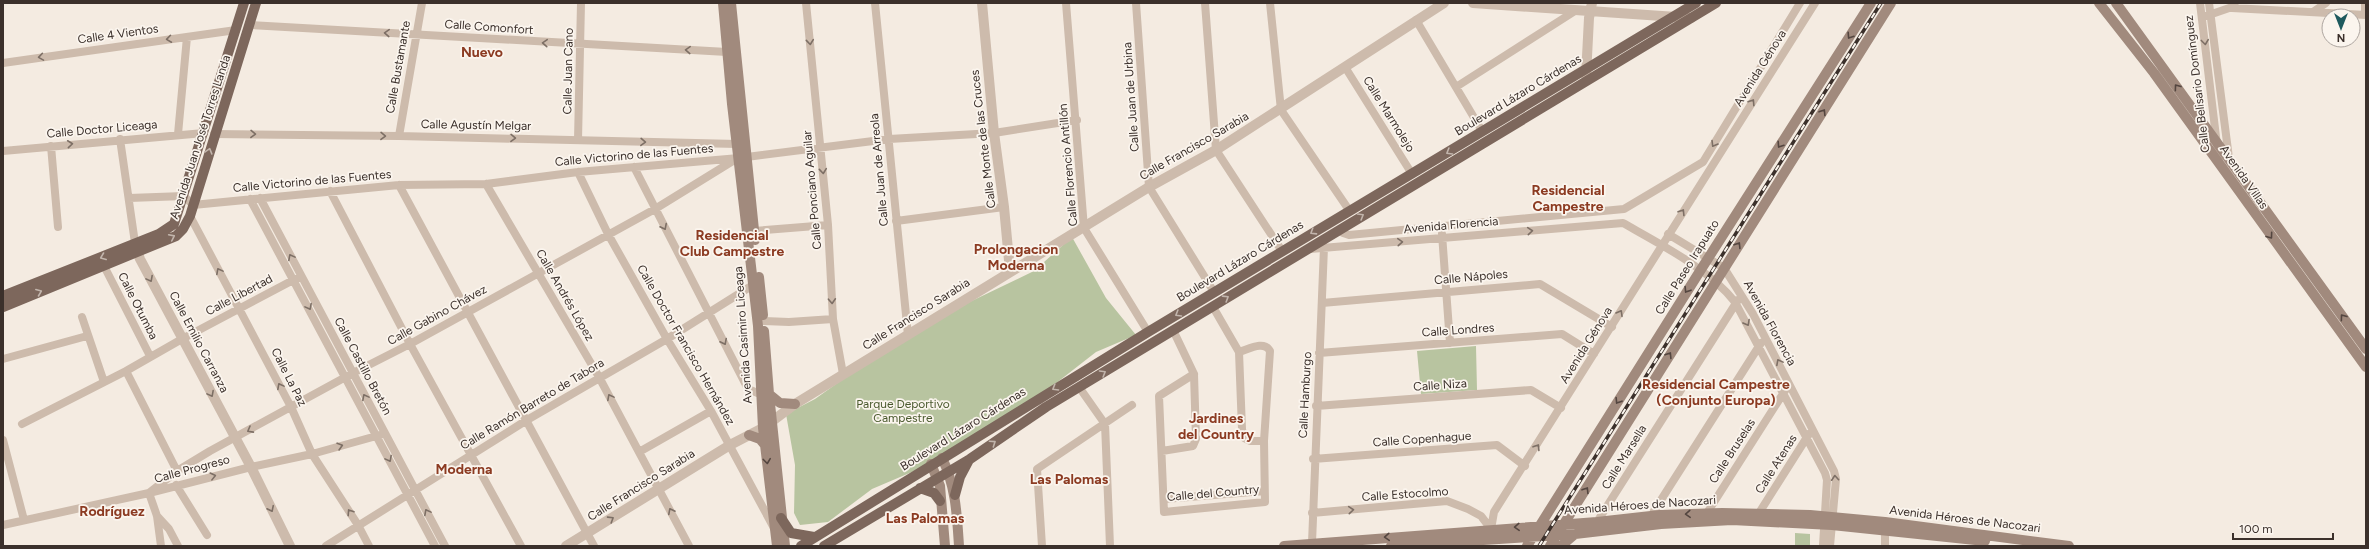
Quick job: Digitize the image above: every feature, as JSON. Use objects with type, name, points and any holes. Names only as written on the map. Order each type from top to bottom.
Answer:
[{"type":"main road","name":"Avenida Juan José Torres Landa","points":[[3,296],[136,248],[176,236],[183,229],[190,216],[193,205],[209,133],[244,3]]},
{"type":"main road","name":"Avenida Juan José Torres Landa","points":[[3,307],[104,266],[170,228],[177,219],[184,196],[250,25],[256,3]]},
{"type":"main road","name":"Avenida Casimiro Liceaga","points":[[723,3],[737,144],[743,157],[754,231],[764,321],[763,428],[777,546]]},
{"type":"main road","name":"Avenida Casimiro Liceaga","points":[[731,3],[753,285],[764,394],[772,420],[785,546]]},
{"type":"main road","name":"Boulevard Lázaro Cárdenas","points":[[801,546],[932,464],[1349,210],[1412,174],[1696,3]]},
{"type":"main road","name":"Boulevard Lázaro Cárdenas","points":[[824,546],[970,458],[1079,387],[1340,229],[1586,83],[1716,3]]},
{"type":"main road","name":"Calle Paseo Irapuato","points":[[1527,546],[1708,258],[1871,3]]},
{"type":"main road","points":[[1550,546],[1556,534],[1565,524],[1716,280],[1892,3]]},
{"type":"main road","name":"Avenida Villas","points":[[2099,3],[2181,111],[2366,367]]},
{"type":"main road","name":"Avenida Villas","points":[[2116,3],[2366,349]]},
{"type":"main road","points":[[2181,111],[2191,116],[2197,114]]},
{"type":"main road","points":[[2306,285],[2314,278]]},
{"type":"main road","points":[[764,394],[780,403],[795,404]]},
{"type":"main road","points":[[749,435],[760,439],[765,444]]},
{"type":"main road","points":[[942,458],[948,471],[955,495],[960,546]]},
{"type":"main road","points":[[955,495],[964,466],[970,458]]},
{"type":"main road","points":[[932,464],[938,477],[945,546]]},
{"type":"main road","points":[[920,488],[934,493],[940,501]]},
{"type":"main road","name":"Avenida Héroes de Nacozari","points":[[1284,546],[1312,543],[1493,534],[1534,536],[1574,534],[1599,527],[1610,526],[1637,517],[1707,513],[1759,513],[1885,526],[2025,546]]},
{"type":"main road","points":[[781,518],[791,533],[814,537]]},
{"type":"main road","name":"Avenida Héroes de Nacozari","points":[[1391,546],[1565,524],[1599,527],[1704,521],[1828,521]]},
{"type":"main road","points":[[1493,534],[1502,546]]},
{"type":"main road","points":[[1561,546],[1574,534]]},
{"type":"main road","name":"Avenida Héroes de Nacozari","points":[[1961,538],[2069,546]]},
{"type":"street","name":"Calle Bustamante","points":[[399,136],[422,3]]},
{"type":"street","name":"Calle Juan Cano","points":[[578,140],[581,3]]},
{"type":"street","name":"Calle Ponciano Aguilar","points":[[806,3],[828,225],[833,319],[843,374]]},
{"type":"street","name":"Calle Juan de Arreola","points":[[875,3],[908,335]]},
{"type":"street","name":"Calle Monte de las Cruces","points":[[982,3],[994,133],[1004,207],[1010,271]]},
{"type":"street","name":"Calle Florencio Antillón","points":[[1066,3],[1077,120],[1084,228],[1148,332]]},
{"type":"street","name":"Calle Juan de Urbina","points":[[1136,3],[1149,187],[1214,292]]},
{"type":"street","points":[[1205,3],[1216,150],[1282,251]]},
{"type":"street","points":[[1270,3],[1281,110],[1349,210]]},
{"type":"street","name":"Calle Francisco Sarabia","points":[[566,546],[660,489],[730,444],[763,428],[795,404],[1010,271],[1084,228],[1149,187],[1216,150],[1281,110],[1444,3]]},
{"type":"street","points":[[1473,3],[1530,5],[1575,10],[1589,9],[1691,18]]},
{"type":"street","name":"Avenida Génova","points":[[1624,209],[1703,162],[1800,3]]},
{"type":"street","name":"Avenida Génova","points":[[1493,534],[1494,512],[1525,466],[1668,234],[1815,3]]},
{"type":"street","name":"Calle Belisario Domínguez","points":[[2201,3],[2218,162]]},
{"type":"street","name":"Calle Belisario Domínguez","points":[[2210,3],[2229,159]]},
{"type":"street","points":[[2313,12],[2326,3]]},
{"type":"street","points":[[2202,17],[2212,15],[2234,5],[2366,15],[2365,3]]},
{"type":"street","points":[[1586,83],[1589,9]]},
{"type":"street","points":[[1456,87],[1575,10]]},
{"type":"street","points":[[1416,20],[1482,132]]},
{"type":"street","name":"Calle Comonfort","points":[[250,25],[580,45],[727,52]]},
{"type":"street","name":"Calle 4 Vientos","points":[[3,63],[236,30]]},
{"type":"street","points":[[178,134],[187,36]]},
{"type":"street","name":"Calle Marmolejo","points":[[1345,67],[1412,174]]},
{"type":"street","points":[[1759,69],[1769,76]]},
{"type":"street","name":"Calle Victorino de las Fuentes","points":[[193,205],[399,185],[486,184],[578,172],[743,157],[820,146],[889,139],[994,133],[1077,120]]},
{"type":"street","name":"Calle Doctor Liceaga","points":[[3,151],[120,139],[209,133]]},
{"type":"street","name":"Calle Agustín Melgar","points":[[209,133],[737,144]]},
{"type":"street","name":"Calle Emilio Carranza","points":[[120,139],[136,248],[182,339],[251,466],[290,546]]},
{"type":"street","points":[[51,146],[58,227]]},
{"type":"street","name":"Calle Gabino Chávez","points":[[149,493],[177,471],[235,438],[656,209],[743,157]]},
{"type":"street","points":[[1703,162],[1711,166]]},
{"type":"street","points":[[634,167],[748,389],[764,394]]},
{"type":"street","name":"Calle Doctor Francisco Hernández","points":[[578,172],[608,234],[667,339],[712,411],[775,530]]},
{"type":"street","name":"Calle Andrés López","points":[[486,184],[599,377],[689,546]]},
{"type":"street","points":[[399,185],[594,546]]},
{"type":"street","points":[[330,191],[410,344],[521,546]]},
{"type":"street","points":[[129,198],[184,196],[193,205]]},
{"type":"street","name":"Calle Castillo Bretón","points":[[260,198],[297,278]]},
{"type":"street","name":"Calle Castillo Bretón","points":[[250,199],[297,278],[411,491],[445,546]]},
{"type":"street","points":[[896,221],[1004,207]]},
{"type":"street","points":[[1623,223],[1621,216],[1624,209]]},
{"type":"street","name":"Avenida Florencia","points":[[1340,229],[1343,233],[1349,235],[1624,209]]},
{"type":"street","name":"Calle La Paz","points":[[190,216],[291,407],[312,454],[358,525],[369,546]]},
{"type":"street","name":"Avenida Florencia","points":[[1305,250],[1324,247],[1623,223],[1662,245],[1716,280],[1735,302],[1784,392],[1827,480],[1828,521]]},
{"type":"street","points":[[754,231],[828,225]]},
{"type":"street","points":[[1442,227],[1450,343]]},
{"type":"street","name":"Avenida Florencia","points":[[1668,234],[1724,268],[1743,295],[1813,428],[1836,479],[1828,521]]},
{"type":"street","name":"Calle Hamburgo","points":[[1312,543],[1313,459],[1324,247]]},
{"type":"street","name":"Calle Otumba","points":[[104,266],[150,356]]},
{"type":"street","name":"Calle Libertad","points":[[22,424],[126,371],[150,356],[297,278]]},
{"type":"street","name":"Calle Nápoles","points":[[1322,303],[1540,284],[1612,326]]},
{"type":"street","name":"Calle Ramón Barreto de Tabora","points":[[326,546],[471,454],[599,377],[667,339],[753,285]]},
{"type":"street","name":"Calle Marsella","points":[[1599,527],[1735,302],[1743,295]]},
{"type":"street","points":[[1213,306],[1239,352],[1242,429],[1244,438],[1250,441],[1264,441]]},
{"type":"street","points":[[82,317],[87,336],[104,382]]},
{"type":"street","points":[[764,321],[789,322],[833,319]]},
{"type":"street","points":[[1162,451],[1192,446],[1195,443],[1194,374],[1173,330]]},
{"type":"street","name":"Calle Londres","points":[[1319,353],[1562,334],[1594,354]]},
{"type":"street","points":[[3,359],[87,336]]},
{"type":"street","points":[[1654,511],[1759,345],[1766,337]]},
{"type":"street","name":"Calle del Country","points":[[1194,374],[1159,396],[1164,512],[1265,502],[1264,441],[1270,351],[1268,346],[1263,345],[1239,352]]},
{"type":"street","points":[[126,371],[177,471]]},
{"type":"street","name":"Calle Bruselas","points":[[1707,513],[1790,383]]},
{"type":"street","points":[[1079,387],[1104,424],[1110,546]]},
{"type":"street","name":"Calle Niza","points":[[1316,406],[1531,390],[1561,408]]},
{"type":"street","points":[[1042,546],[1037,469],[1132,405]]},
{"type":"street","points":[[639,452],[712,411]]},
{"type":"street","name":"Calle Atenas","points":[[1759,513],[1813,428]]},
{"type":"street","name":"Calle Progreso","points":[[3,525],[149,493],[251,466],[312,454],[381,435]]},
{"type":"street","points":[[3,440],[24,520]]},
{"type":"street","name":"Calle Copenhague","points":[[1313,459],[1497,445],[1525,466]]},
{"type":"street","points":[[176,485],[207,536]]},
{"type":"street","name":"Calle Castillo Bretón","points":[[411,491],[435,546]]},
{"type":"street","name":"Calle del Country","points":[[1164,499],[1264,491]]},
{"type":"street","points":[[149,493],[157,516],[161,546]]},
{"type":"street","name":"Calle Estocolmo","points":[[1312,513],[1447,501],[1481,516],[1493,534]]},
{"type":"street","points":[[157,516],[169,529],[178,546]]},
{"type":"street","points":[[1823,546],[1828,521]]},
{"type":"street","points":[[1828,521],[1830,546]]},
{"type":"street","points":[[1885,526],[1885,546]]},
{"type":"green space","name":"Parque Deportivo Campestre","points":[[1072,237],[1106,298],[1136,335],[1096,352],[1055,384],[926,466],[872,489],[828,522],[800,525],[794,513],[795,465],[786,414],[815,399],[853,372],[957,308],[1034,271]]},
{"type":"green space","points":[[1476,346],[1477,390],[1421,394],[1417,351]]},
{"type":"green space","points":[[1795,533],[1810,534],[1810,546],[1795,546]]},
{"type":"railway","points":[[1539,546],[1881,3]]},
{"type":"district","name":"Nuevo","points":[[482,52]]},
{"type":"district","name":"Residencial Campestre","points":[[1568,198]]},
{"type":"district","name":"Residencial Club Campestre","points":[[732,244]]},
{"type":"district","name":"Prolongacion Moderna","points":[[1016,258]]},
{"type":"district","name":"Residencial Campestre (Conjunto Europa)","points":[[1716,392]]},
{"type":"district","name":"Jardines del Country","points":[[1216,426]]},
{"type":"district","name":"Moderna","points":[[464,469]]},
{"type":"district","name":"Las Palomas","points":[[1069,479]]},
{"type":"district","name":"Rodríguez","points":[[112,511]]},
{"type":"district","name":"Las Palomas","points":[[925,518]]}]
